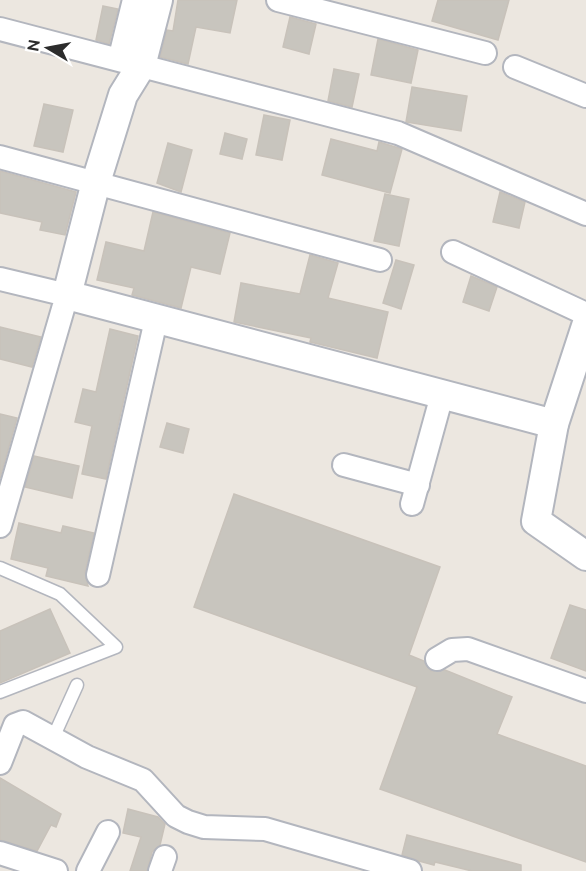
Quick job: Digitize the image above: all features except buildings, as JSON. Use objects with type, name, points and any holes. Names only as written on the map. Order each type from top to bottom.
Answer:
[{"type":"street","points":[[131,64],[137,0]]},
{"type":"street","points":[[0,526],[131,64],[158,0]]},
{"type":"street","points":[[278,0],[485,53]]},
{"type":"street","points":[[0,29],[398,133],[586,214]]},
{"type":"street","points":[[515,67],[586,96]]},
{"type":"street","points":[[0,157],[380,260]]},
{"type":"street","points":[[453,252],[586,314]]},
{"type":"street","points":[[0,279],[554,424]]},
{"type":"street","points":[[98,575],[156,320]]},
{"type":"street","points":[[586,326],[554,424],[536,521],[586,556]]},
{"type":"street","points":[[344,465],[415,494],[442,395]]},
{"type":"street","points":[[437,659],[452,650],[468,649],[586,691]]},
{"type":"street","points":[[0,763],[15,724],[19,721],[87,757],[143,780],[176,816],[188,822],[204,827],[265,829],[410,871]]},
{"type":"street","points":[[88,871],[108,832]]},
{"type":"street","points":[[0,853],[56,871]]},
{"type":"lane","points":[[0,568],[60,594],[116,647],[0,692]]},
{"type":"lane","points":[[52,738],[77,685]]}]
